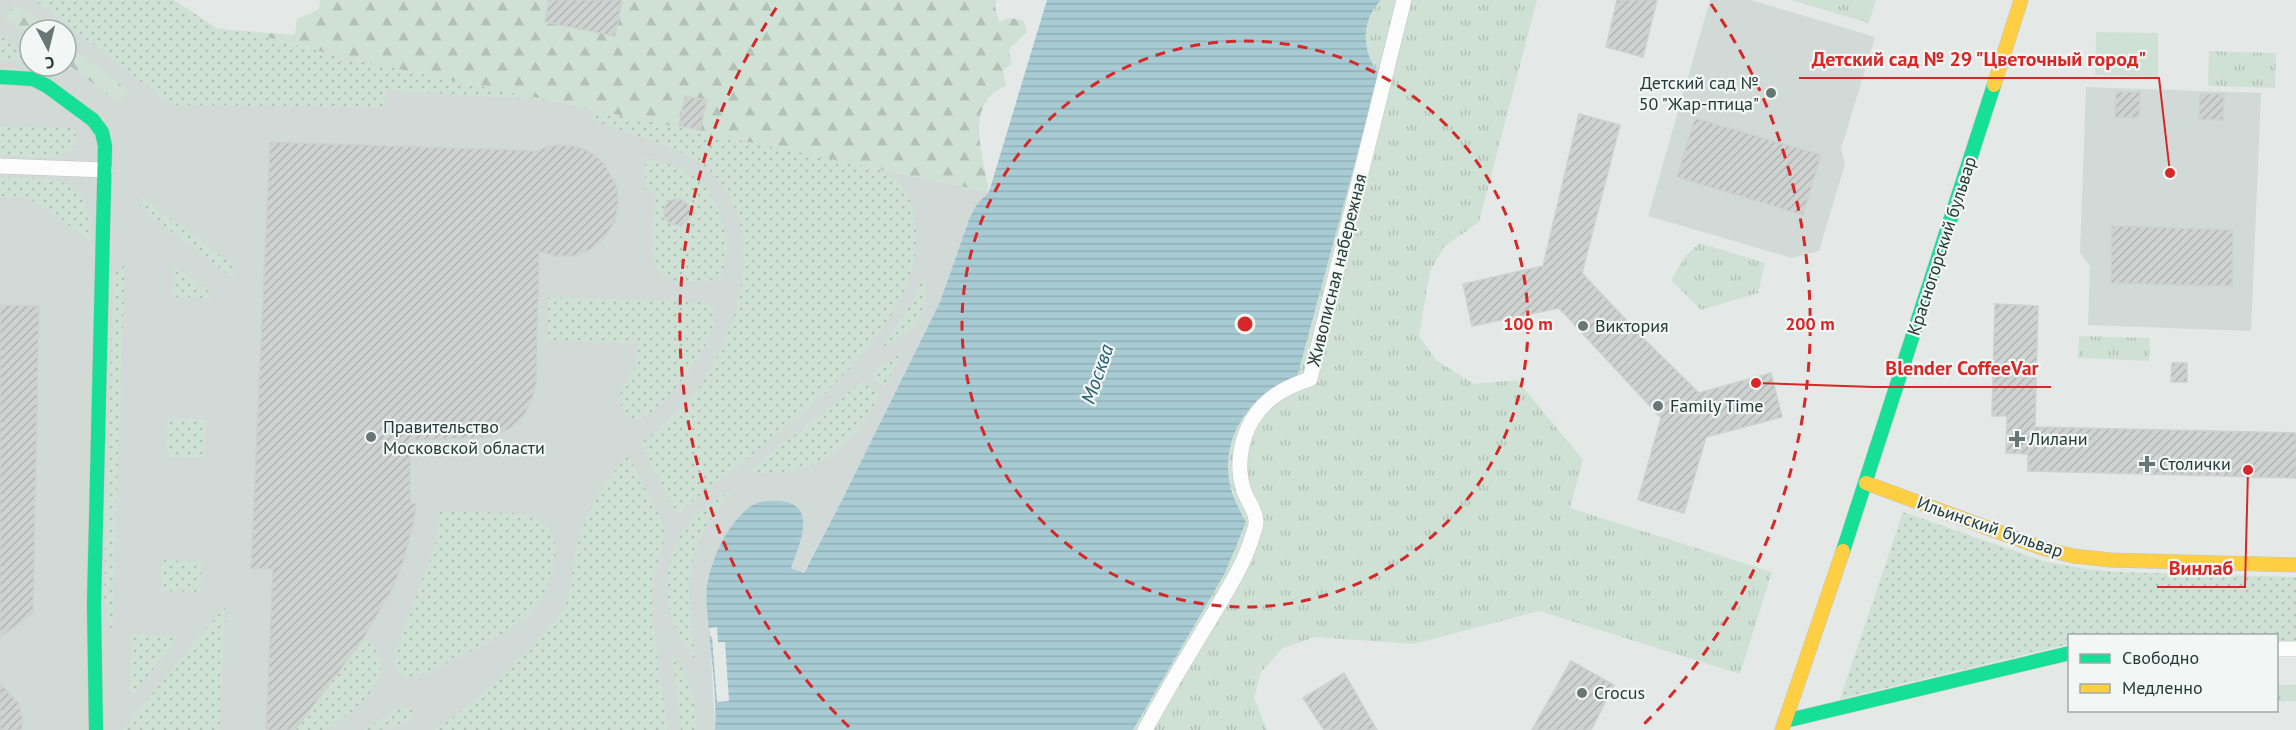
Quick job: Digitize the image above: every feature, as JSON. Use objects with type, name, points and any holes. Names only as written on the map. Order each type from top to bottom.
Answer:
[{"type":"street","name":"Живописная набережная","points":[[1145,730],[1249,549],[1257,520],[1243,490],[1240,454],[1244,437],[1252,420],[1277,393],[1310,380],[1404,0]]},
{"type":"street","name":"Красногорский бульвар","points":[[1783,726],[1866,483],[2021,0]]},
{"type":"street","points":[[0,77],[33,79],[47,86],[93,120],[102,132],[105,146],[94,604],[96,730]]},
{"type":"street","points":[[0,166],[105,170]]},
{"type":"street","name":"Ильинский бульвар","points":[[1866,483],[2042,548],[2073,556],[2110,560],[2296,565]]},
{"type":"street","points":[[2278,649],[2296,649]]},
{"type":"street","points":[[1783,726],[2068,654]]},
{"type":"shaded area","points":[[0,0],[137,0],[198,36],[256,39],[989,192],[977,204],[970,217],[940,302],[843,498],[803,573],[791,568],[803,529],[714,557],[707,582],[715,730],[0,730]]},
{"type":"shaded area","name":"Детский сад № 50 \"Жар-птица\"","points":[[1710,0],[1751,0],[1875,37],[1841,149],[1845,164],[1819,251],[1792,258],[1648,216]]},
{"type":"shaded area","points":[[2086,87],[2261,93],[2251,331],[2088,325],[2090,266],[2080,253]]},
{"type":"green space","points":[[35,0],[174,0],[218,29],[245,31],[341,57],[548,100],[386,90],[384,107],[171,105],[78,33],[78,18],[58,18]]},
{"type":"green space","points":[[320,0],[997,0],[995,6],[999,22],[1010,18],[1023,20],[1027,32],[1009,49],[1012,64],[1003,70],[1006,86],[992,94],[984,105],[980,118],[979,132],[989,192],[341,57],[245,31],[295,35],[297,19],[319,9]]},
{"type":"green space","points":[[1381,0],[1537,0],[1479,222],[1444,247],[1430,271],[1419,336],[1436,360],[1474,384],[1517,380],[1583,460],[1570,508],[1772,572],[1740,674],[1539,611],[1414,644],[1315,637],[1283,648],[1261,672],[1254,698],[1267,730],[1133,730],[1225,573],[1246,522],[1236,501],[1230,480],[1228,461],[1231,442],[1238,425],[1249,409],[1264,394],[1284,381],[1379,74],[1369,56],[1366,37],[1369,18]]},
{"type":"green space","points":[[1790,0],[1876,0],[1869,23]]},
{"type":"green space","points":[[15,4],[33,18],[18,18],[18,26],[5,17]]},
{"type":"green space","points":[[2096,32],[2158,33],[2158,77],[2095,75]]},
{"type":"green space","points":[[0,35],[18,49],[18,61],[0,60]]},
{"type":"green space","points":[[2209,51],[2276,53],[2275,88],[2208,86]]},
{"type":"green space","points":[[78,54],[129,91],[119,103],[78,72]]},
{"type":"green space","points":[[594,110],[869,166],[888,175],[901,186],[913,210],[915,221],[913,265],[896,307],[868,348],[831,387],[790,423],[677,515],[641,444],[689,400],[717,359],[729,332],[738,303],[743,273],[743,243],[738,215],[726,189],[706,167],[683,153],[593,120]]},
{"type":"green space","points":[[0,126],[73,128],[76,135],[75,146],[67,152],[49,157],[0,155]]},
{"type":"green space","points":[[645,158],[670,164],[688,172],[712,196],[726,235],[727,249],[721,276],[702,282],[681,281],[666,276],[657,269],[652,250],[656,191],[645,189]]},
{"type":"green space","points":[[0,177],[53,180],[77,191],[85,202],[90,219],[92,241],[28,198],[0,197]]},
{"type":"green space","points":[[141,197],[234,266],[233,278],[148,214],[143,208]]},
{"type":"green space","points":[[1700,243],[1765,263],[1758,293],[1701,310],[1671,280],[1686,255]]},
{"type":"green space","points":[[125,265],[112,634],[104,600],[113,283],[115,271]]},
{"type":"green space","points":[[174,266],[212,294],[212,298],[173,297]]},
{"type":"green space","points":[[921,279],[924,280],[926,291],[922,312],[909,330],[882,348],[913,301]]},
{"type":"green space","points":[[548,297],[701,302],[714,308],[712,332],[691,368],[668,397],[645,416],[635,419],[627,416],[620,399],[623,386],[635,367],[637,344],[547,340]]},
{"type":"green space","points":[[2079,336],[2150,338],[2149,361],[2078,358]]},
{"type":"green space","points":[[902,352],[885,387],[869,376]]},
{"type":"green space","points":[[862,382],[880,395],[862,423],[841,447],[829,456],[800,469],[770,473],[750,470]]},
{"type":"green space","points":[[168,418],[206,420],[204,458],[166,457]]},
{"type":"green space","points":[[628,455],[665,527],[664,541],[655,575],[653,599],[657,656],[668,730],[434,730],[506,672],[543,635],[556,618],[568,597],[576,549],[587,517],[605,485]]},
{"type":"green space","points":[[732,491],[715,513],[695,552],[691,571],[690,610],[695,660],[680,637],[670,613],[667,589],[668,566],[676,544],[689,524],[708,506]]},
{"type":"green space","points":[[439,511],[513,513],[532,518],[549,529],[556,546],[555,561],[546,590],[526,617],[499,636],[430,672],[412,677],[406,676],[398,671],[394,655],[435,546]]},
{"type":"green space","points":[[1903,512],[2043,561],[2085,569],[2296,577],[2296,641],[2278,641],[2278,634],[2068,634],[2068,644],[1840,699]]},
{"type":"green space","points":[[162,560],[201,562],[200,592],[161,591]]},
{"type":"green space","points":[[225,606],[220,730],[122,730]]},
{"type":"green space","points":[[132,635],[178,637],[129,700]]},
{"type":"green space","points":[[363,639],[375,649],[380,660],[377,683],[370,694],[350,713],[323,730],[295,730]]},
{"type":"green space","points":[[672,653],[691,689],[696,730],[681,730]]},
{"type":"green space","points":[[2278,685],[2296,685],[2296,701],[2278,701]]},
{"type":"green space","points":[[407,707],[412,710],[408,722],[387,729],[364,730],[400,708]]},
{"type":"water","name":"Москва","points":[[1047,0],[1381,0],[1369,18],[1366,37],[1369,56],[1379,74],[1297,377],[1266,393],[1253,405],[1235,433],[1230,449],[1228,466],[1230,484],[1246,522],[1225,573],[1133,730],[715,730],[706,595],[708,580],[717,553],[731,526],[752,506],[768,501],[790,503],[798,508],[803,526],[799,547],[791,568],[804,573],[940,302],[970,217],[977,204],[989,192]]},
{"type":"pier","points":[[717,627],[718,642],[725,642],[729,701],[717,702],[712,637],[709,628]]},
{"type":"building","points":[[549,0],[622,0],[615,36],[545,22]]},
{"type":"building","points":[[1617,0],[1657,0],[1643,57],[1606,47]]},
{"type":"building","points":[[2116,92],[2140,92],[2139,118],[2115,117]]},
{"type":"building","points":[[2200,94],[2224,94],[2223,120],[2199,119]]},
{"type":"building","points":[[685,96],[707,100],[700,130],[679,126]]},
{"type":"building","points":[[1579,114],[1620,125],[1582,273],[1699,393],[1771,373],[1782,417],[1706,437],[1684,513],[1638,500],[1661,418],[1559,308],[1472,326],[1463,284],[1543,266]]},
{"type":"building","points":[[1695,118],[1821,155],[1803,215],[1677,177]]},
{"type":"building","name":"Правительство Московской области","points":[[270,142],[537,151],[549,146],[568,145],[584,149],[595,155],[605,165],[617,188],[618,204],[615,221],[604,238],[591,249],[574,256],[556,256],[539,252],[536,383],[525,414],[513,427],[496,435],[476,438],[410,440],[410,503],[416,504],[404,559],[393,587],[363,639],[295,730],[266,730],[273,569],[251,568]]},
{"type":"building","points":[[677,199],[687,202],[690,212],[687,222],[677,225],[667,222],[664,212],[667,202]]},
{"type":"building","points":[[2112,226],[2233,230],[2232,286],[2111,283]]},
{"type":"building","points":[[1995,304],[2038,306],[2035,427],[2296,433],[2296,478],[2028,471],[2028,454],[2006,453],[2007,416],[1992,416]]},
{"type":"building","points":[[0,305],[39,306],[33,613],[0,637]]},
{"type":"building","points":[[2172,363],[2187,363],[2187,382],[2171,382]]},
{"type":"building","points":[[1571,661],[1614,685],[1591,730],[1532,730]]},
{"type":"building","points":[[1344,673],[1377,730],[1324,730],[1303,698]]},
{"type":"building","points":[[0,683],[19,704],[23,722],[21,730],[0,730]]},
{"type":"traffic: fast","points":[[0,77],[33,79],[47,86],[93,120],[102,132],[105,146],[94,604],[96,730]]},
{"type":"traffic: fast","points":[[1843,551],[1994,85]]},
{"type":"traffic: fast","points":[[1785,721],[2068,653]]},
{"type":"traffic: slow","points":[[1994,85],[2021,0]]},
{"type":"traffic: slow","points":[[1866,483],[2042,548],[2073,556],[2110,560],[2296,565]]},
{"type":"traffic: slow","points":[[1782,730],[1843,551]]},
{"type":"place","name":"Детский сад № 50 \"Жар-птица\"","points":[[1771,93]]},
{"type":"place","name":"Детский сад № 29 \"Цветочный город\"","points":[[2170,173]]},
{"type":"place","name":"Виктория","points":[[1583,326]]},
{"type":"place","name":"Blender CoffeeVar","points":[[1756,383]]},
{"type":"place","name":"Family Time","points":[[1658,406]]},
{"type":"place","name":"Правительство Московской области","points":[[371,437]]},
{"type":"place","name":"Лилани","points":[[2017,439]]},
{"type":"place","name":"Столички","points":[[2147,464]]},
{"type":"place","name":"Винлаб","points":[[2248,470]]},
{"type":"place","name":"Crocus","points":[[1582,693]]}]
